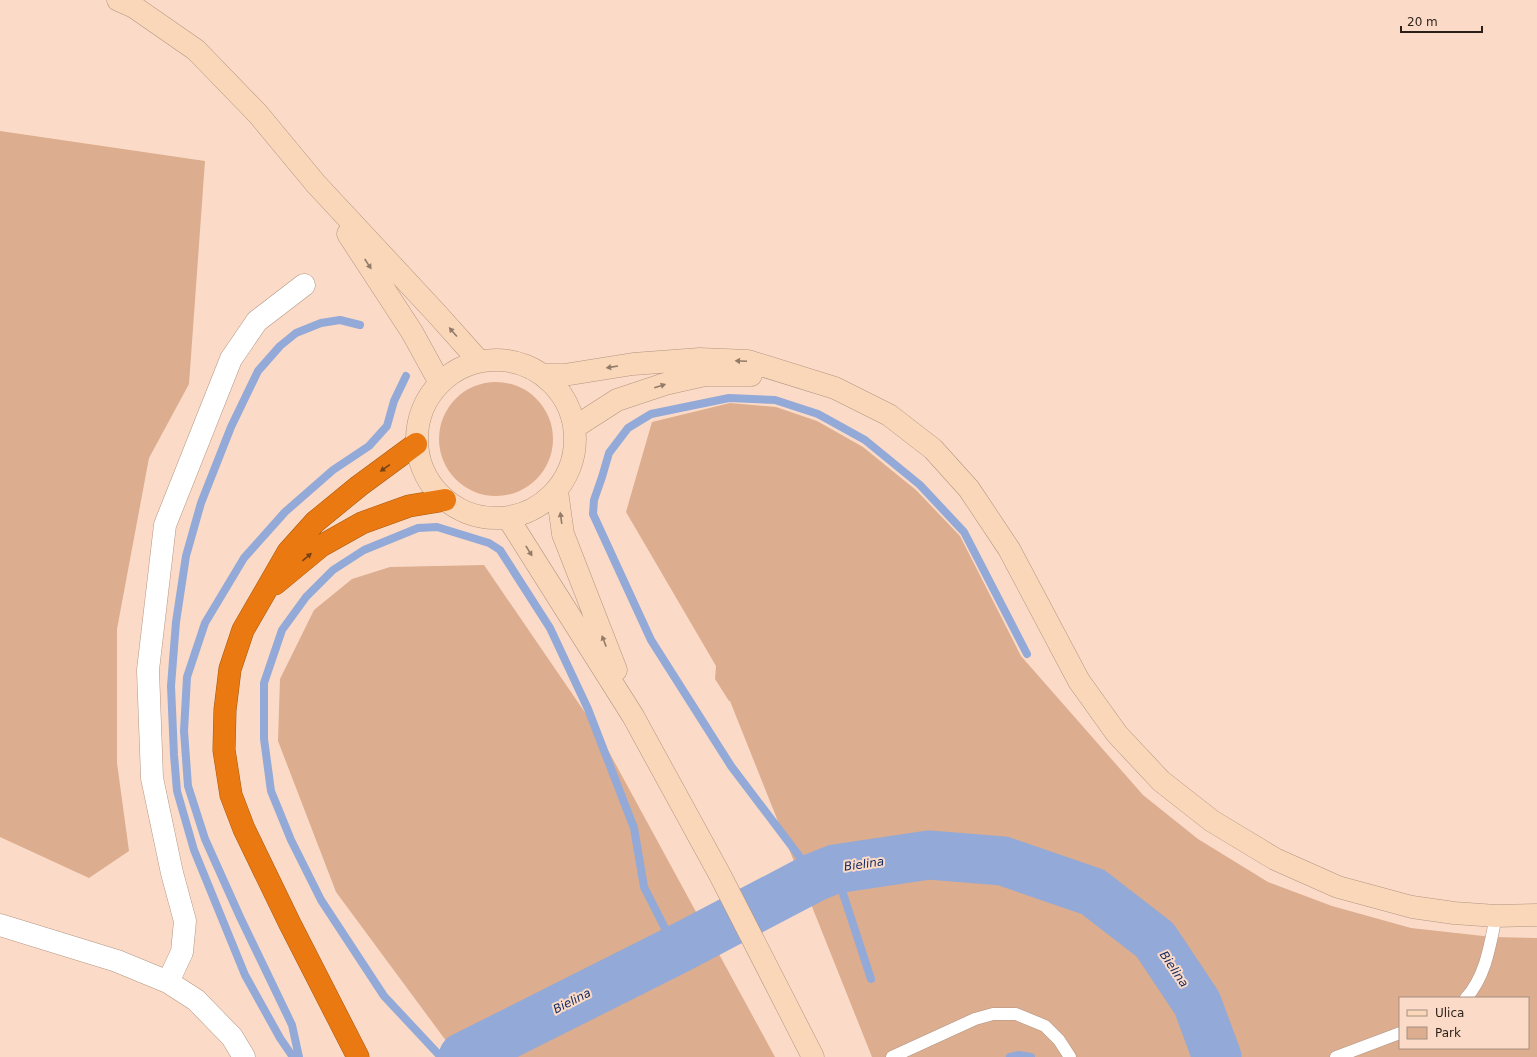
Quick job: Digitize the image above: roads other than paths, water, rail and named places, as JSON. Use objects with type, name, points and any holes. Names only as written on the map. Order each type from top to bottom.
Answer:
[{"type":"highway","points":[[358,1057],[244,829],[231,795],[224,750],[225,710],[230,669],[243,630],[267,591],[288,552],[315,522],[359,486],[416,444]]},
{"type":"highway","points":[[267,591],[321,546],[362,523],[409,506],[445,500]]},
{"type":"main road","points":[[118,0],[134,7],[196,50],[258,114],[316,184],[479,361]]},
{"type":"main road","points":[[316,184],[412,332],[440,383]]},
{"type":"main road","points":[[544,375],[564,375],[633,364],[700,359],[748,361],[835,388],[889,415],[933,449],[970,490],[1009,549],[1079,681],[1117,734],[1161,781],[1212,821],[1275,859],[1338,887],[1412,907],[1454,913],[1496,916],[1537,915]]},
{"type":"main road","points":[[502,360],[524,364],[544,375],[559,389],[569,407],[575,427],[576,449],[574,457],[569,471],[557,491],[543,504],[527,513],[508,518],[486,518],[464,512],[445,500],[430,484],[421,465],[416,444],[418,422],[426,401],[440,383],[457,370],[479,361],[502,360]]},
{"type":"main road","points":[[575,427],[617,400],[665,384],[704,375],[792,375]]},
{"type":"main road","points":[[557,491],[563,534],[633,716]]},
{"type":"main road","points":[[508,518],[633,716],[720,875],[813,1057]]},
{"type":"street","points":[[168,982],[182,952],[185,921],[172,873],[152,778],[148,670],[165,525],[231,359],[257,321],[304,285]]},
{"type":"street","points":[[0,926],[117,961],[168,982],[196,1000],[232,1037],[244,1057]]},
{"type":"lane","points":[[1467,997],[1483,972],[1496,916]]},
{"type":"lane","points":[[892,1057],[975,1019],[993,1014],[1016,1014],[1044,1026],[1059,1040],[1070,1057]]},
{"type":"lane","points":[[1336,1057],[1399,1033]]},
{"type":"waterway","points":[[293,1057],[280,1038],[245,975],[194,850],[177,791],[171,686],[176,622],[186,556],[201,503],[231,427],[258,371],[280,346],[296,333],[321,323],[340,320],[360,325]]},
{"type":"waterway","points":[[299,1057],[292,1025],[240,917],[205,839],[188,786],[184,731],[187,677],[205,623],[244,558],[285,512],[333,470],[369,446],[387,426],[394,401],[406,376]]},
{"type":"waterway","points":[[815,877],[731,766],[651,640],[593,514],[594,500],[609,453],[628,428],[651,414],[729,398],[775,400],[818,414],[865,440],[920,485],[964,532],[1027,654]]},
{"type":"waterway","points":[[441,1057],[384,996],[321,900],[291,840],[271,791],[264,739],[264,683],[282,630],[306,597],[333,570],[364,550],[418,528],[437,527],[489,543],[500,550],[550,628],[588,709],[634,828],[644,887],[676,950]]},
{"type":"waterway","name":"Bielina","points":[[463,1057],[676,950],[815,877],[835,869],[929,855],[1003,861],[1093,892],[1155,940],[1197,1003],[1217,1057]]},
{"type":"waterway","points":[[835,869],[871,979]]},
{"type":"waterway","points":[[1010,1057],[1019,1055],[1031,1057]]}]
